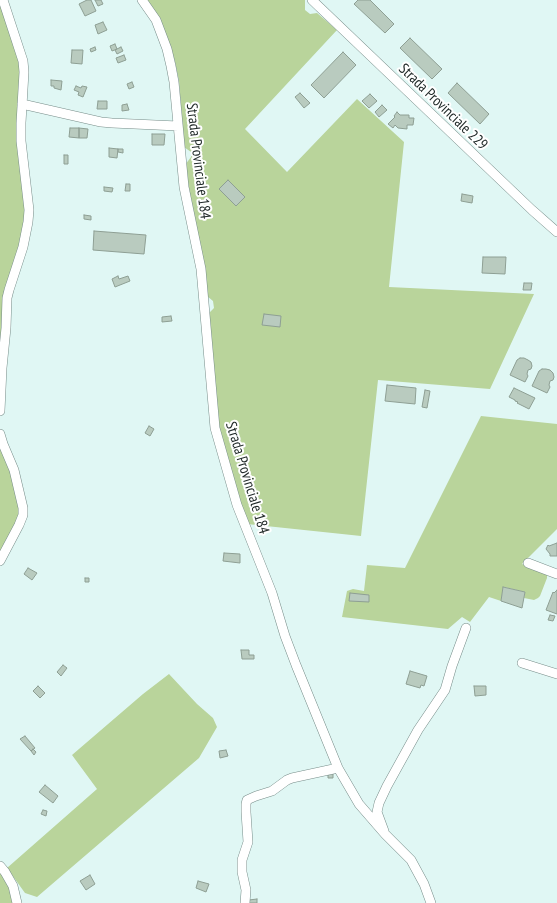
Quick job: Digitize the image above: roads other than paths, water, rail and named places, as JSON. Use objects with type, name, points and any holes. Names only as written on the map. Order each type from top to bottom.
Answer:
[{"type":"street","points":[[0,411],[7,298],[23,247],[29,210],[21,141],[24,72],[23,61],[3,0]]},
{"type":"street","name":"Strada Provinciale 184","points":[[142,0],[156,20],[168,55],[174,82],[184,187],[201,269],[214,417],[218,442],[237,505],[272,593],[285,636],[296,665],[338,768],[359,804],[385,834],[411,860],[424,884],[431,903]]},
{"type":"street","name":"Strada Provinciale 229","points":[[312,0],[532,210],[557,232]]},
{"type":"street","points":[[22,104],[101,122],[178,126]]},
{"type":"street","points":[[0,434],[14,470],[23,508],[23,515],[19,525],[0,560]]},
{"type":"street","points":[[528,563],[557,574]]},
{"type":"street","points":[[385,834],[377,812],[379,803],[418,730],[445,690],[466,628]]},
{"type":"street","points":[[522,663],[557,674]]},
{"type":"street","points":[[245,903],[247,895],[242,872],[242,860],[248,842],[246,804],[248,800],[272,791],[292,778],[338,768]]},
{"type":"street","points":[[0,866],[13,886],[17,903]]}]
